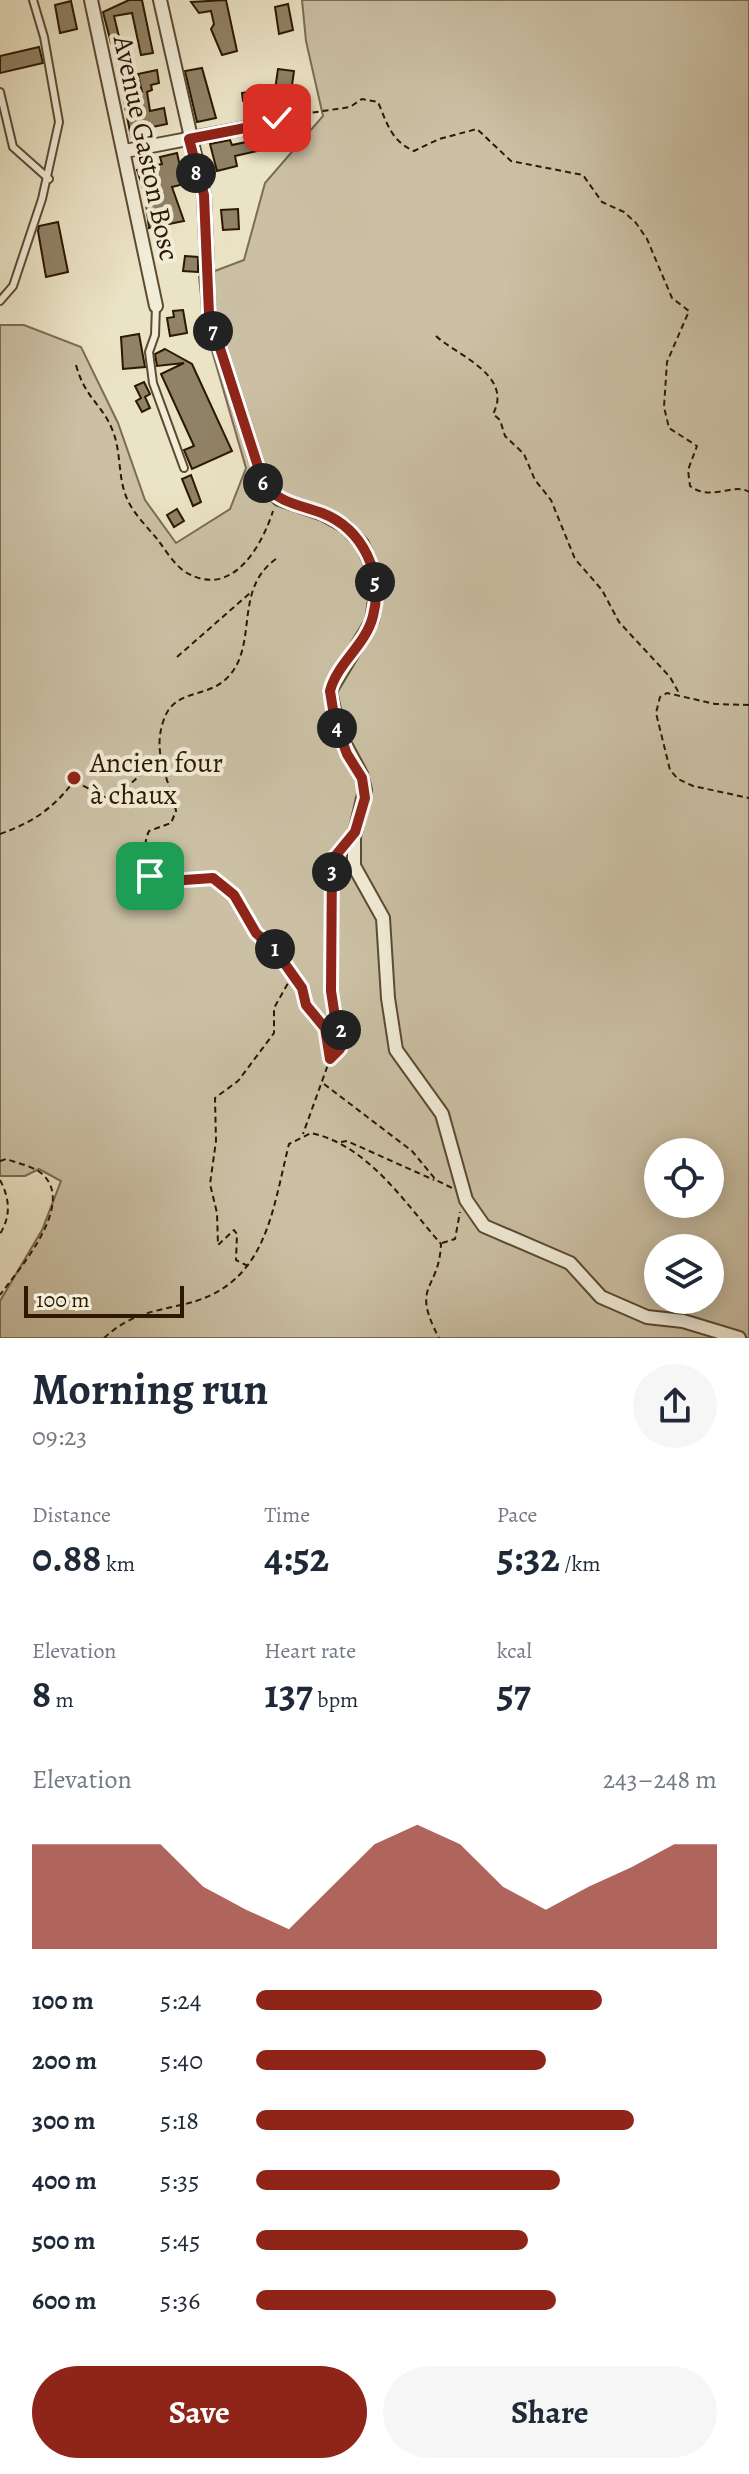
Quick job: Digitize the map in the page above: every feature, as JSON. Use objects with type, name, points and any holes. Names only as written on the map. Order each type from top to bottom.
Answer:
[{"type":"street","name":"Avenue Gaston Bosc","points":[[91,0],[156,306]]},
{"type":"street","points":[[160,0],[204,195],[206,290],[215,340],[263,482],[279,499],[323,514],[345,526],[362,544],[374,576],[376,599],[370,626],[330,691],[339,733],[365,787],[365,802],[355,832],[355,869],[383,918],[388,998],[396,1050],[442,1114],[465,1197],[486,1228],[570,1263],[601,1297],[647,1317],[683,1321],[739,1338]]},
{"type":"street","points":[[125,151],[271,123]]},
{"type":"lane","points":[[0,301],[13,286],[49,179],[59,122],[44,37],[33,0]]},
{"type":"lane","points":[[0,92],[13,147],[49,179]]},
{"type":"lane","points":[[156,306],[155,335],[149,352],[153,383],[184,468]]},
{"type":"path","points":[[271,123],[301,112],[350,107],[362,99],[370,99],[378,102],[389,130],[405,147],[414,151],[439,139],[477,129],[511,161],[583,175],[602,202],[624,212],[636,223],[647,239],[672,298],[689,311],[667,362],[664,407],[669,428],[697,446],[688,470],[690,486],[696,491],[719,494],[744,488],[749,492]]},
{"type":"path","points":[[436,336],[467,361],[481,365],[490,376],[496,407],[493,414],[500,420],[505,436],[524,454],[535,480],[551,500],[575,559],[608,599],[619,622],[670,677],[679,693]]},
{"type":"path","points":[[76,365],[88,397],[104,414],[113,430],[122,485],[130,504],[186,573],[203,578],[238,571],[264,539],[279,499]]},
{"type":"path","points":[[104,1338],[121,1323],[146,1311],[181,1305],[223,1291],[249,1266],[284,1175],[289,1144],[303,1134],[330,1059],[325,1028],[306,1005],[302,988],[275,950],[256,933],[234,895],[213,878],[170,881],[150,876],[145,839],[149,831],[171,823],[176,811],[160,767],[163,723],[172,704],[225,681],[236,665],[251,592],[260,571],[276,559]]},
{"type":"path","points":[[177,657],[251,592]]},
{"type":"path","points":[[749,705],[715,704],[679,693],[667,693],[656,704],[670,770],[693,786],[749,798]]},
{"type":"path","points":[[0,834],[27,823],[57,805],[71,785],[80,784],[112,801],[150,766],[160,767]]},
{"type":"path","points":[[330,1059],[340,1049],[343,1035],[335,1017],[331,991],[332,860],[355,832]]},
{"type":"path","points":[[249,1266],[236,1260],[237,1234],[234,1230],[222,1244],[218,1245],[216,1241],[217,1213],[210,1184],[216,1141],[215,1098],[238,1081],[274,1033],[274,1008],[292,975]]},
{"type":"path","points":[[323,1084],[412,1151],[436,1180]]},
{"type":"path","points":[[303,1134],[347,1141],[436,1180],[465,1197],[455,1239],[441,1244]]},
{"type":"path","points":[[339,1142],[365,1161],[441,1244],[440,1258],[424,1301],[429,1322],[439,1338]]},
{"type":"path","points":[[0,1161],[6,1159],[41,1173],[48,1182],[53,1205],[42,1238],[0,1295]]},
{"type":"path","points":[[0,1180],[9,1207],[8,1221],[0,1234]]},
{"type":"shaded area","points":[[302,0],[749,0],[749,1338],[0,1338],[0,1301],[42,1230],[61,1181],[39,1169],[25,1176],[0,1176],[0,325],[24,325],[81,347],[118,423],[145,500],[176,543],[230,509],[246,468],[204,323],[199,277],[244,260],[265,183],[323,116],[306,41]]},
{"type":"building","points":[[129,0],[142,0],[153,53],[141,55],[132,13],[114,16],[120,41],[111,43],[103,12]]},
{"type":"building","points":[[226,0],[237,51],[222,55],[211,29],[214,24],[211,11],[199,13],[191,2]]},
{"type":"building","points":[[71,1],[77,29],[60,33],[55,5]]},
{"type":"building","points":[[288,4],[293,30],[279,34],[275,7]]},
{"type":"building","points":[[39,47],[43,63],[0,73],[0,56]]},
{"type":"building","points":[[202,68],[216,118],[197,122],[185,71]]},
{"type":"building","points":[[278,69],[294,71],[289,107],[279,106],[277,97],[274,97]]},
{"type":"building","points":[[157,70],[159,83],[151,85],[152,90],[147,92],[150,111],[164,108],[167,124],[138,130],[140,139],[135,140],[131,137],[123,96],[142,92],[138,74]]},
{"type":"building","points":[[257,90],[259,99],[243,101],[242,93]]},
{"type":"building","points":[[260,139],[262,150],[235,156],[237,166],[217,171],[210,144],[230,140],[232,145]]},
{"type":"building","points":[[177,153],[184,184],[172,187],[184,221],[149,228],[145,194],[137,170],[162,164],[160,157]]},
{"type":"building","points":[[238,209],[239,229],[223,230],[221,210]]},
{"type":"building","points":[[58,222],[68,272],[46,277],[39,226]]},
{"type":"building","points":[[185,256],[198,257],[198,272],[183,271]]},
{"type":"building","points":[[183,310],[187,333],[170,336],[167,318],[174,317],[173,311]]},
{"type":"building","points":[[139,334],[145,367],[123,369],[121,337]]},
{"type":"building","points":[[165,349],[192,364],[232,451],[192,469],[184,450],[194,446],[161,374],[184,363],[157,366],[155,354]]},
{"type":"building","points":[[144,382],[150,394],[145,397],[150,408],[142,412],[136,401],[141,398],[135,386]]},
{"type":"building","points":[[191,475],[201,502],[193,506],[182,479]]},
{"type":"building","points":[[177,509],[184,521],[174,527],[167,515]]},
{"type":"place","name":"Ancien four à chaux","points":[[74,778]]},
{"type":"route","points":[[150,876],[170,881],[213,878],[234,895],[256,933],[283,959],[302,988],[306,1005],[325,1028],[330,1059],[340,1049],[343,1035],[335,1017],[331,991],[329,924],[332,860],[355,832],[365,794],[361,774],[347,754],[335,722],[330,691],[370,626],[375,609],[375,581],[362,544],[345,526],[331,517],[279,499],[263,482],[209,314],[204,195],[189,139],[271,123],[277,118]]}]
